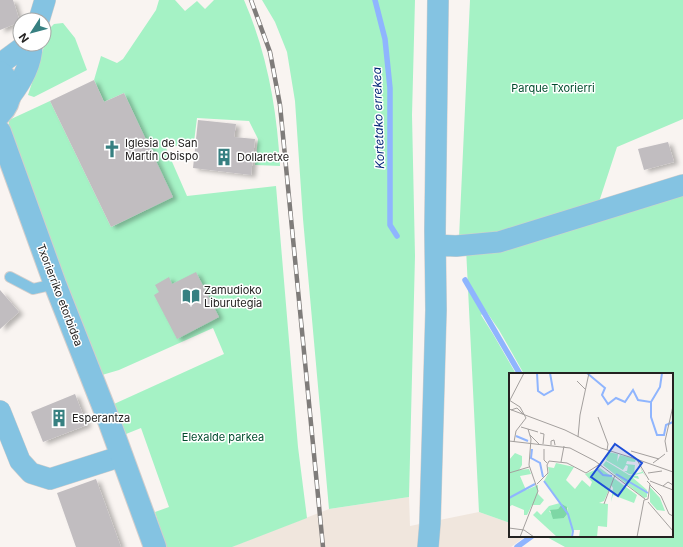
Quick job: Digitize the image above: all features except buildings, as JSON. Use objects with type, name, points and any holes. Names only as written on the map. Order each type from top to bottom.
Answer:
[{"type":"street","points":[[41,12],[45,0]]},
{"type":"street","points":[[428,547],[436,318],[438,0]]},
{"type":"street","points":[[0,64],[16,52]]},
{"type":"street","points":[[5,105],[20,85],[30,61],[31,52]]},
{"type":"street","points":[[0,72],[10,89],[5,105]]},
{"type":"street","name":"Txorierriko etorbidea","points":[[0,132],[55,284],[122,456],[155,547]]},
{"type":"street","points":[[436,245],[456,246],[499,242],[683,185]]},
{"type":"street","points":[[0,411],[20,461],[31,473],[50,479],[122,456]]},
{"type":"lane","points":[[10,277],[33,289],[55,284]]},
{"type":"shaded area","points":[[409,497],[410,526],[479,512],[509,523],[509,537],[525,537],[511,547],[231,547],[329,509]]},
{"type":"green space","name":"Elexalde parkea","points":[[159,0],[175,0],[185,11],[197,1],[205,9],[214,0],[244,0],[265,61],[270,82],[279,145],[280,166],[255,165],[258,139],[249,121],[197,118],[194,142],[166,148],[187,196],[276,186],[298,447],[307,518],[232,547],[166,547],[155,512],[169,507],[141,428],[126,434],[114,404],[224,354],[213,328],[119,370],[102,375],[9,133],[9,120],[50,101],[111,227],[172,197],[124,93],[104,102],[94,80],[101,56],[117,63],[123,59],[156,10]]},
{"type":"green space","points":[[262,0],[415,0],[412,115],[415,256],[409,497],[329,509],[303,219],[295,101],[287,52],[275,22]]},
{"type":"green space","name":"Parque Txorierri","points":[[470,0],[683,0],[683,119],[617,147],[598,205],[487,238],[459,238]]},
{"type":"green space","points":[[63,23],[75,38],[87,70],[34,97],[28,95],[42,52],[52,52],[52,26],[54,24]]},
{"type":"green space","points":[[683,192],[683,547],[565,547],[547,537],[673,537],[673,373],[523,373],[499,330],[486,311],[481,315],[515,373],[509,373],[509,523],[479,512],[466,248]]},
{"type":"waterway","name":"Kortetako errekea","points":[[375,0],[385,39],[390,88],[390,225],[397,236]]},
{"type":"waterway","name":"Kortetako errekea","points":[[465,280],[519,373]]},
{"type":"waterway","name":"Kortetako errekea","points":[[517,547],[531,537]]},
{"type":"railway","points":[[251,0],[270,52],[280,105],[323,547]]},
{"type":"place","name":"Iglesia de San Martín Obispo","points":[[112,149]]},
{"type":"place","name":"Dollaretxe","points":[[224,157]]},
{"type":"place","name":"Zamudioko Liburutegia","points":[[191,296]]},
{"type":"place","name":"Esperantza","points":[[59,418]]}]
